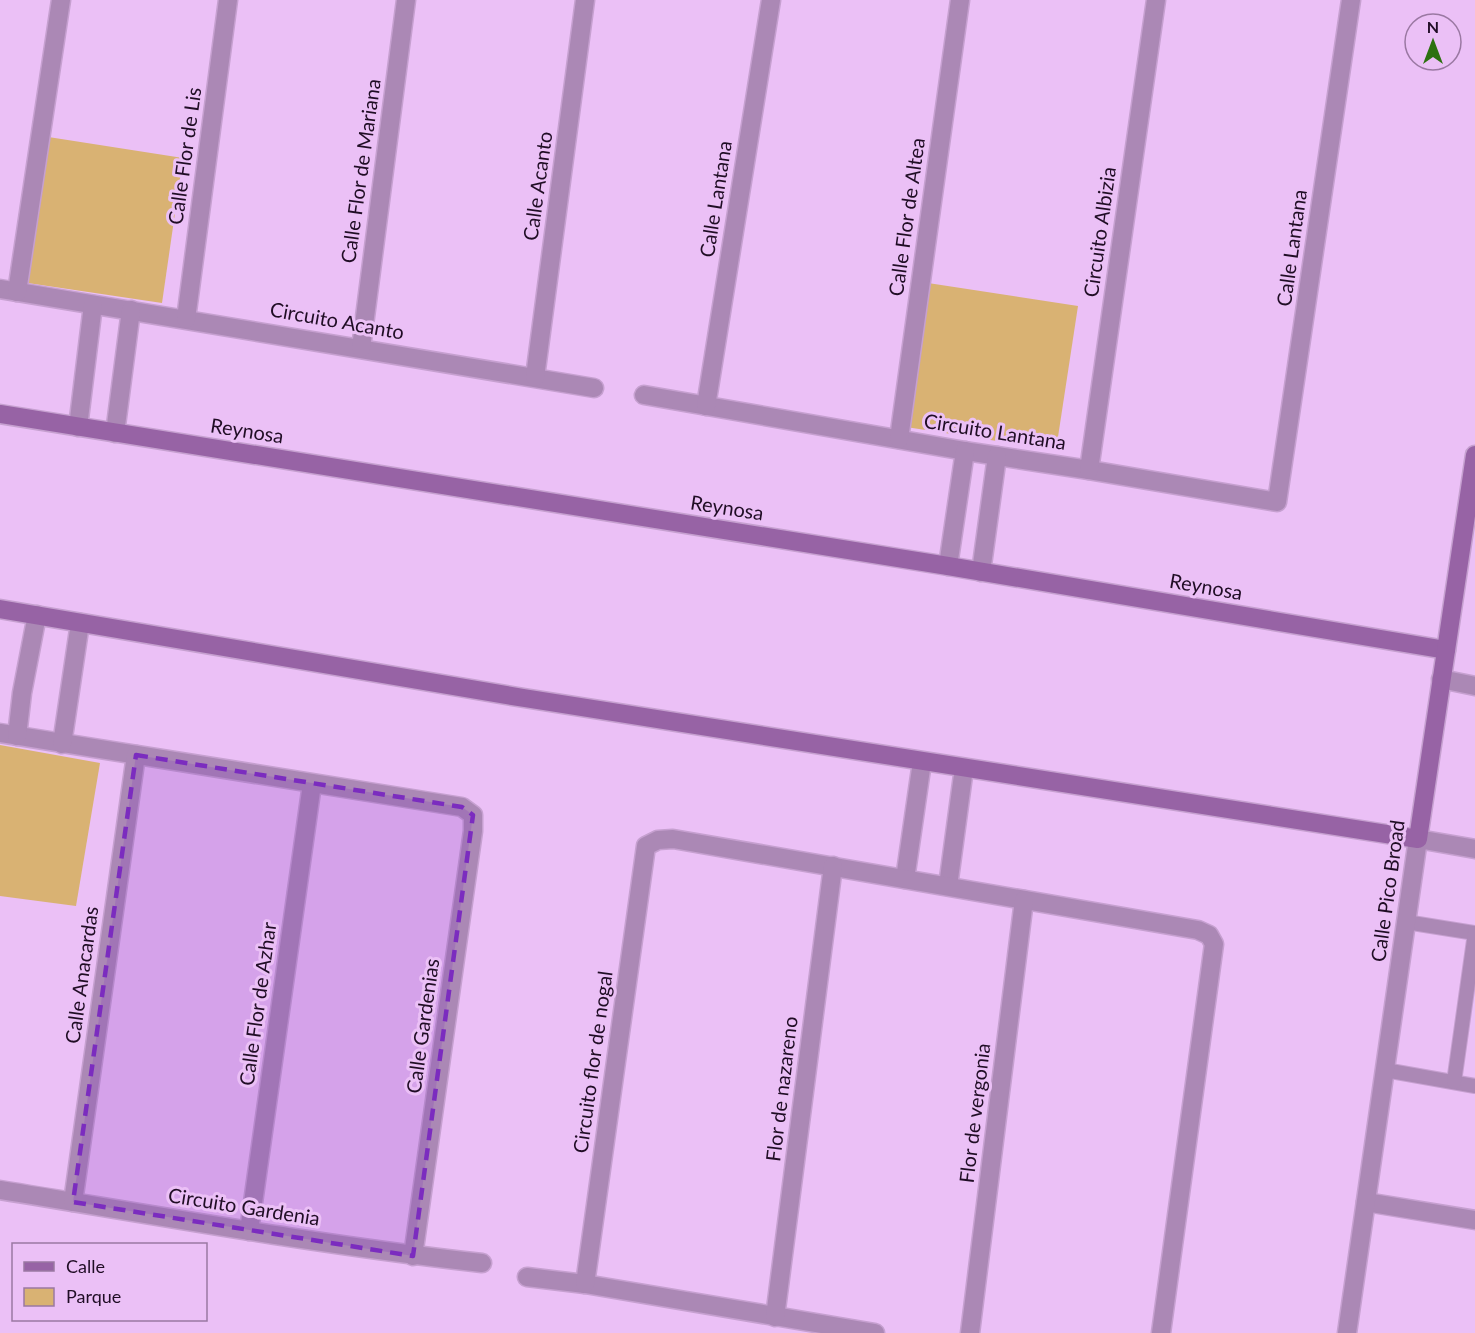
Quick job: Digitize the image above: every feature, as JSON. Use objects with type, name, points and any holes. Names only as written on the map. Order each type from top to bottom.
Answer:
[{"type":"main road","name":"Reynosa","points":[[0,414],[948,566],[1446,651]]},
{"type":"main road","name":"Calle Pico Broad","points":[[1418,839],[1475,455]]},
{"type":"main road","points":[[0,609],[524,698],[1418,839]]},
{"type":"street","points":[[9,291],[61,0]]},
{"type":"street","name":"Calle Flor de Lis","points":[[186,319],[228,0]]},
{"type":"street","name":"Calle Flor de Mariana","points":[[361,348],[406,0]]},
{"type":"street","name":"Calle Acanto","points":[[535,377],[585,0]]},
{"type":"street","name":"Calle Lantana","points":[[706,406],[771,0]]},
{"type":"street","name":"Calle Flor de Altea","points":[[899,439],[960,0]]},
{"type":"street","name":"Circuito Albizia","points":[[1089,470],[1156,0]]},
{"type":"street","name":"Calle Lantana","points":[[1277,502],[1351,0]]},
{"type":"street","name":"Circuito Acanto","points":[[9,291],[594,388]]},
{"type":"street","points":[[78,427],[93,305]]},
{"type":"street","points":[[115,433],[131,310]]},
{"type":"street","name":"Circuito Lantana","points":[[644,395],[1277,502]]},
{"type":"street","points":[[948,566],[965,451]]},
{"type":"street","points":[[981,572],[997,456]]},
{"type":"street","points":[[38,615],[22,693],[9,735],[312,784]]},
{"type":"street","points":[[62,744],[80,623]]},
{"type":"street","points":[[1441,679],[1475,686]]},
{"type":"street","name":"Calle Anacardas","points":[[73,1202],[136,755]]},
{"type":"street","points":[[905,879],[922,762]]},
{"type":"street","points":[[948,886],[964,768]]},
{"type":"street","name":"Calle Gardenias","points":[[312,784],[462,807],[473,816],[473,831],[413,1256]]},
{"type":"street","name":"Calle Flor de Azhar","points":[[249,1231],[312,784]]},
{"type":"street","name":"Circuito flor de nogal","points":[[585,1284],[646,846],[658,840],[673,839],[832,866]]},
{"type":"street","points":[[1418,839],[1475,849]]},
{"type":"street","name":"Calle Pico Broad","points":[[1347,1333],[1418,839]]},
{"type":"street","points":[[832,866],[1198,930],[1209,935],[1214,944],[1161,1333]]},
{"type":"street","name":"Flor de nazareno","points":[[775,1317],[832,866]]},
{"type":"street","name":"Flor de vergonia","points":[[970,1333],[1024,900]]},
{"type":"street","name":"Circuito Gardenia","points":[[0,1190],[413,1256],[482,1263]]},
{"type":"street","points":[[1366,1202],[1475,1220]]},
{"type":"street","points":[[527,1277],[585,1284],[875,1333]]},
{"type":"lane","points":[[1406,922],[1475,933],[1454,1082]]},
{"type":"lane","points":[[1385,1070],[1475,1086]]},
{"type":"highlighted area","points":[[136,755],[462,807],[473,815],[413,1256],[73,1202]]},
{"type":"green space","points":[[42,136],[183,158],[162,303],[21,282]]},
{"type":"green space","points":[[928,283],[1078,306],[1056,450],[906,427]]},
{"type":"green space","points":[[0,745],[100,763],[76,906],[0,896]]}]
